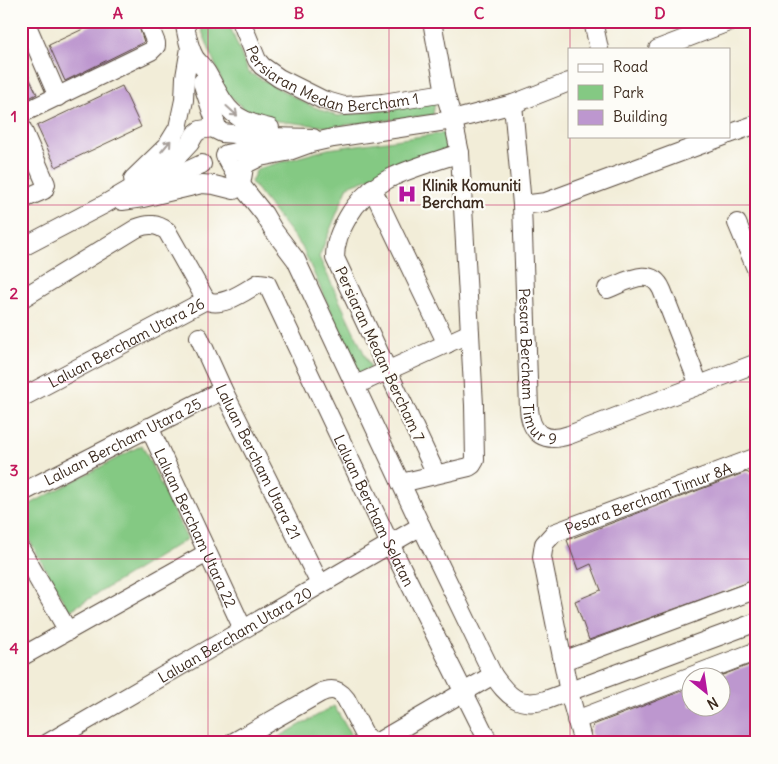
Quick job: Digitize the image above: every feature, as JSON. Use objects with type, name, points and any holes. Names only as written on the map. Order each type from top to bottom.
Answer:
[{"type":"street","points":[[25,21],[58,97]]},
{"type":"street","points":[[21,114],[154,49],[156,40],[147,21]]},
{"type":"street","points":[[184,21],[191,55],[193,101],[192,156],[238,188]]},
{"type":"street","name":"Persiaran Medan Bercham 1","points":[[241,21],[257,60],[262,66],[279,78],[323,100],[344,106],[383,103],[445,93]]},
{"type":"street","points":[[401,483],[469,467],[474,463],[474,405],[460,154],[445,93],[432,21]]},
{"type":"street","points":[[593,21],[599,48]]},
{"type":"street","points":[[660,48],[692,28],[731,21]]},
{"type":"street","points":[[191,55],[220,131],[228,143],[226,155],[238,188],[259,218],[274,231],[296,260],[493,675],[504,690],[512,698],[534,703],[569,692],[757,622]]},
{"type":"street","points":[[191,55],[206,72],[222,102],[239,118],[250,123],[282,130],[307,140]]},
{"type":"street","points":[[114,202],[158,155],[178,128],[191,55]]},
{"type":"street","points":[[21,248],[114,202],[205,165],[214,165],[226,155],[272,145],[453,120],[513,104],[568,82]]},
{"type":"street","name":"Pesara Bercham Timur 9","points":[[513,104],[522,205],[528,409],[530,422],[538,432],[547,438],[559,438],[757,363]]},
{"type":"street","points":[[730,134],[757,124]]},
{"type":"street","points":[[21,126],[46,184],[41,192],[21,200]]},
{"type":"street","points":[[21,255],[114,202],[167,166],[191,141],[195,134],[206,128],[307,140]]},
{"type":"street","points":[[522,205],[546,202],[719,138]]},
{"type":"street","points":[[238,188],[244,167],[252,160],[270,154],[286,152],[307,140]]},
{"type":"street","name":"Persiaran Medan Bercham 7","points":[[436,474],[335,258],[335,244],[355,205],[372,188],[389,178],[460,154]]},
{"type":"street","points":[[114,202],[143,198],[202,184],[238,188]]},
{"type":"street","points":[[372,188],[447,344]]},
{"type":"street","points":[[737,223],[757,271]]},
{"type":"street","points":[[21,299],[137,228],[145,224],[152,224],[160,226],[167,231],[206,300]]},
{"type":"street","points":[[607,289],[640,277],[651,277],[656,280],[662,290],[699,384]]},
{"type":"street","name":"Laluan Bercham Utara 26","points":[[21,398],[206,300],[211,304],[220,302],[259,283]]},
{"type":"street","name":"Laluan Bercham Selatan","points":[[259,283],[267,284],[269,287],[390,544],[489,743]]},
{"type":"street","points":[[356,385],[470,333]]},
{"type":"street","name":"Laluan Bercham Utara 21","points":[[199,338],[320,584]]},
{"type":"street","name":"Laluan Bercham Utara 25","points":[[21,493],[223,390]]},
{"type":"street","name":"Laluan Bercham Utara 22","points":[[149,427],[243,629]]},
{"type":"street","name":"Pesara Bercham Timur 8A","points":[[583,743],[569,692],[542,557],[544,544],[548,538],[559,531],[757,457]]},
{"type":"street","name":"Laluan Bercham Utara 20","points":[[58,740],[243,629],[421,526]]},
{"type":"street","points":[[21,550],[68,631]]},
{"type":"street","points":[[21,657],[207,553]]},
{"type":"street","points":[[563,661],[757,590]]},
{"type":"street","points":[[576,720],[757,652]]},
{"type":"street","points":[[376,743],[493,675]]},
{"type":"street","points":[[232,743],[320,693],[333,690],[343,694],[369,743]]},
{"type":"green space","points":[[198,21],[228,21],[248,72],[309,105],[338,116],[435,102],[433,115],[328,127],[254,118],[226,92]]},
{"type":"green space","points":[[445,133],[453,147],[348,186],[319,257],[371,368],[359,374],[302,247],[251,182],[257,169],[328,149]]},
{"type":"green space","points":[[142,445],[187,539],[69,611],[21,525],[21,509]]},
{"type":"green space","points":[[334,706],[354,740],[349,743],[268,743]]},
{"type":"building","points":[[100,21],[137,21],[144,42],[65,81],[49,45]]},
{"type":"building","points":[[21,60],[37,94],[21,102]]},
{"type":"building","points":[[122,86],[141,127],[56,167],[37,126]]},
{"type":"building","points":[[746,472],[755,476],[757,480],[757,579],[589,640],[575,601],[601,590],[591,564],[578,570],[567,540]]},
{"type":"building","points":[[757,662],[757,737],[743,743],[593,743],[591,732],[593,725],[680,692],[680,716],[730,716],[730,672]]},
{"type":"place","name":"Klinik Komuniti Bercham","points":[[407,194]]}]
